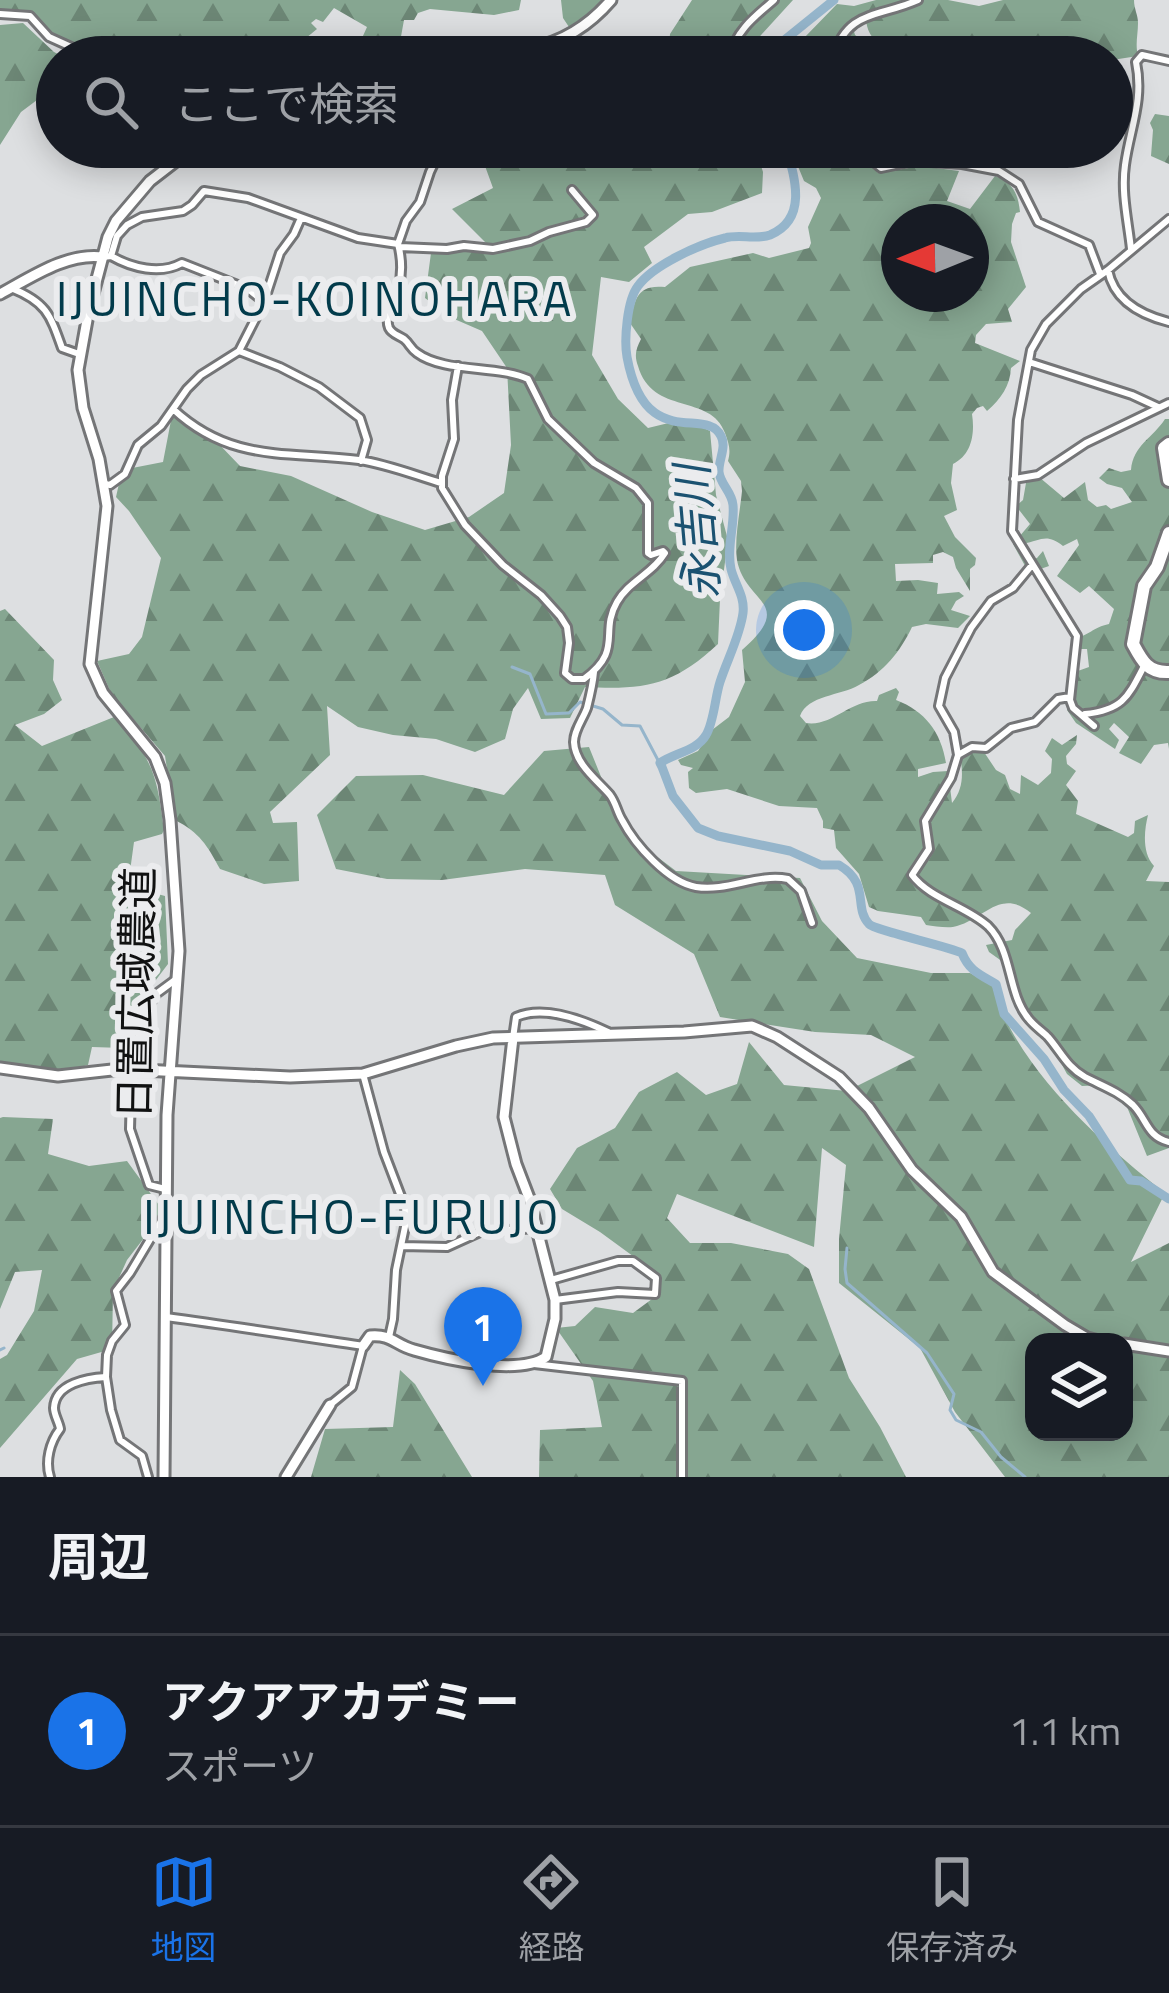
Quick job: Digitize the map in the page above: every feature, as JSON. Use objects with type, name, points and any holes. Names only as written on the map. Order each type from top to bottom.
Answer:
[{"type":"main road","points":[[1169,444],[1164,448],[1169,480]]},
{"type":"main road","points":[[1169,533],[1157,567],[1144,586],[1132,644],[1145,665],[1169,672]]},
{"type":"street","points":[[563,36],[596,17],[611,0]]},
{"type":"street","points":[[737,36],[774,0]]},
{"type":"street","points":[[842,36],[854,22],[918,0]]},
{"type":"street","points":[[0,14],[30,16],[48,36]]},
{"type":"street","points":[[1133,132],[1139,84],[1136,62],[1142,55],[1169,61]]},
{"type":"street","name":"日置広域農道","points":[[164,1477],[165,1190],[178,978],[173,864],[165,784],[155,757],[103,693],[89,664],[105,530],[105,484],[78,386],[79,354],[116,221],[167,168]]},
{"type":"street","points":[[432,168],[399,246],[401,274],[388,326],[420,356],[528,379],[548,419],[594,463],[636,488],[648,503],[648,553],[665,553],[615,605],[605,659],[584,679],[572,679],[565,673],[569,643],[560,616],[503,565],[448,500],[442,484],[454,439],[452,400],[458,366]]},
{"type":"street","points":[[987,168],[1019,184],[1038,222],[1089,245],[1111,285],[1132,308],[1169,322]]},
{"type":"street","points":[[1125,168],[1131,249]]},
{"type":"street","points":[[107,257],[127,225],[183,211],[204,191],[248,198],[358,238],[399,246],[493,249],[586,222],[593,215],[572,190]]},
{"type":"street","points":[[105,484],[125,474],[138,445],[161,426],[201,375],[238,351],[301,218]]},
{"type":"street","points":[[1094,726],[1072,708],[1077,636],[1012,532],[1018,420],[1033,341],[1046,324],[1169,218]]},
{"type":"street","points":[[0,294],[65,261],[92,255],[150,268],[171,269],[182,263],[248,289],[264,302]]},
{"type":"street","points":[[11,288],[34,297],[52,319],[62,348],[79,354]]},
{"type":"street","points":[[238,351],[319,387],[360,418],[367,440],[361,460]]},
{"type":"street","points":[[1029,362],[1158,407]]},
{"type":"street","points":[[1014,479],[1052,467],[1086,443],[1169,403]]},
{"type":"street","points":[[173,409],[203,433],[257,453],[361,460],[442,484]]},
{"type":"street","points":[[1032,565],[1012,588],[991,601],[945,678],[939,706],[954,732],[958,755],[951,778],[925,821],[929,849],[914,868],[913,879],[992,930],[1030,1021],[1070,1067],[1121,1095],[1139,1112],[1150,1133],[1169,1142]]},
{"type":"street","points":[[1082,714],[1123,702],[1145,665]]},
{"type":"street","points":[[594,671],[574,748],[646,851],[673,877],[702,888],[788,879],[801,891],[812,922]]},
{"type":"street","points":[[958,755],[972,747],[986,748],[1011,728],[1035,722],[1058,699],[1070,697]]},
{"type":"street","points":[[165,1190],[149,1185],[131,1134],[133,1048],[156,994],[178,978]]},
{"type":"street","points":[[534,1364],[545,1357],[554,1300],[504,1117],[516,1017],[533,1011],[587,1022],[611,1034]]},
{"type":"street","points":[[0,1068],[58,1076],[132,1069],[290,1077],[363,1074],[493,1038],[752,1026],[839,1077],[869,1108],[904,1160],[961,1217],[993,1272],[1079,1333]]},
{"type":"street","points":[[363,1074],[405,1207],[389,1337]]},
{"type":"street","points":[[148,1477],[142,1456],[120,1440],[111,1410],[107,1355],[125,1325],[116,1291],[165,1214]]},
{"type":"street","points":[[402,1246],[447,1247],[480,1232],[536,1228]]},
{"type":"street","points":[[550,1280],[618,1261],[633,1262],[656,1278],[656,1294],[618,1292],[554,1300]]},
{"type":"street","points":[[166,1317],[363,1346]]},
{"type":"street","points":[[286,1477],[331,1405],[352,1387],[370,1336],[389,1337],[406,1348],[454,1359],[682,1381],[682,1477]]},
{"type":"street","points":[[1133,1346],[1169,1352]]},
{"type":"street","points":[[50,1477],[50,1449],[60,1429],[54,1406],[58,1398],[82,1379],[106,1377]]},
{"type":"green space","points":[[0,0],[521,0],[519,10],[494,15],[430,9],[414,20],[404,20],[401,36],[363,36],[367,27],[334,8],[323,22],[311,23],[317,29],[308,36],[44,36],[29,18],[0,19]]},
{"type":"green space","points":[[561,0],[602,0],[569,27]]},
{"type":"green space","points":[[692,0],[793,0],[760,36],[670,34]]},
{"type":"green space","points":[[876,0],[948,0],[979,6],[1003,0],[1134,0],[1138,56],[1133,57],[1133,36],[871,36],[866,21],[886,15],[886,7],[851,21],[856,36],[806,36],[837,4],[854,6]]},
{"type":"green space","points":[[23,23],[37,36],[36,101],[21,112],[0,145],[0,25]]},
{"type":"green space","points":[[1155,114],[1169,116],[1169,164],[1151,156],[1150,123]]},
{"type":"green space","points":[[486,168],[762,168],[762,193],[712,212],[688,214],[644,247],[652,263],[629,282],[601,277],[592,355],[618,399],[648,428],[685,419],[710,431],[716,495],[728,540],[718,644],[687,669],[657,682],[585,687],[570,718],[541,719],[528,688],[513,709],[505,739],[475,752],[436,739],[358,727],[327,706],[330,755],[270,812],[273,823],[297,822],[299,881],[264,884],[220,869],[202,840],[175,820],[165,756],[111,693],[97,661],[129,654],[142,637],[161,558],[116,497],[122,470],[163,462],[173,410],[216,441],[240,466],[291,476],[425,530],[469,517],[504,493],[511,445],[507,368],[482,331],[452,318],[425,298],[431,253],[488,245],[452,209],[493,188]]},
{"type":"green space","points":[[799,168],[959,171],[947,201],[956,204],[881,204],[881,312],[989,312],[989,204],[974,204],[995,176],[1016,194],[1020,212],[1012,224],[1011,242],[1026,287],[1008,309],[1012,322],[986,324],[976,335],[975,343],[1020,361],[1011,368],[997,402],[987,411],[983,406],[972,414],[971,443],[953,464],[951,483],[957,510],[944,516],[955,537],[976,558],[970,569],[970,591],[953,557],[943,552],[933,555],[933,563],[895,564],[896,581],[938,583],[937,594],[959,592],[964,596],[951,610],[970,616],[958,628],[912,627],[897,653],[876,674],[810,704],[800,716],[806,723],[824,721],[877,701],[879,695],[896,688],[896,700],[923,717],[944,752],[946,763],[918,769],[918,777],[948,771],[952,803],[962,780],[960,755],[982,749],[1005,775],[1010,789],[1020,794],[1021,775],[1038,785],[1051,773],[1052,759],[1045,751],[1052,738],[1062,745],[1077,735],[1066,756],[1067,764],[1076,771],[1066,785],[1078,801],[1076,814],[1128,837],[1134,833],[1135,821],[1148,815],[1146,848],[1154,866],[1146,881],[1169,882],[1169,1148],[1147,1156],[1125,1102],[1104,1085],[1082,1086],[1067,1074],[1035,1031],[1007,980],[1003,962],[989,952],[986,945],[1012,940],[1031,913],[1011,903],[1002,904],[946,927],[926,925],[921,917],[878,911],[869,907],[859,874],[836,848],[834,830],[823,828],[817,808],[779,806],[727,789],[696,793],[689,788],[688,772],[693,768],[678,760],[698,751],[712,730],[729,717],[745,682],[742,650],[766,622],[767,612],[737,560],[742,491],[728,461],[725,433],[707,413],[668,399],[645,382],[636,352],[641,339],[630,323],[632,315],[642,291],[665,287],[690,267],[753,253],[769,258],[809,248],[808,227],[821,198]]},
{"type":"green space","points":[[1169,419],[1169,669],[1159,670],[1129,648],[1144,670],[1169,676],[1169,749],[1168,743],[1154,745],[1141,764],[1119,753],[1129,737],[1114,723],[1109,729],[1119,740],[1115,749],[1076,723],[1067,710],[1075,672],[1089,667],[1087,649],[1077,649],[1074,638],[1109,624],[1114,609],[1089,586],[1080,593],[1057,576],[1079,545],[1077,539],[1063,546],[1048,539],[1023,544],[1029,560],[1043,551],[1049,566],[1029,573],[1013,544],[1030,524],[1016,506],[1023,500],[1026,483],[1039,477],[1064,498],[1085,482],[1088,500],[1097,507],[1111,509],[1132,502],[1122,488],[1099,478],[1109,468],[1131,470],[1139,448]]},
{"type":"green space","points":[[5,609],[54,660],[53,680],[62,700],[44,714],[15,725],[42,746],[114,717],[145,756],[164,830],[134,842],[128,886],[165,896],[168,964],[146,993],[123,1048],[92,1047],[88,1065],[69,1070],[0,1064],[0,611]]},
{"type":"green space","points":[[589,747],[623,831],[676,871],[800,878],[822,921],[857,958],[931,973],[970,973],[992,985],[1020,1045],[1040,1073],[1088,1126],[1165,1193],[1131,1262],[1169,1243],[1169,1477],[1005,1477],[955,1412],[920,1348],[839,1283],[846,1165],[822,1148],[814,1247],[677,1194],[667,1218],[690,1243],[731,1243],[788,1254],[809,1269],[849,1378],[906,1477],[539,1477],[540,1430],[602,1427],[593,1381],[556,1328],[575,1326],[595,1307],[633,1313],[652,1299],[652,1270],[562,1209],[550,1189],[577,1148],[615,1128],[639,1092],[677,1072],[706,1095],[737,1084],[749,1042],[784,1085],[847,1091],[915,1057],[871,1035],[815,1032],[720,1017],[694,954],[615,905],[605,875],[525,869],[442,880],[387,879],[336,869],[317,815],[356,776],[423,775],[504,795],[544,751]]},
{"type":"green space","points":[[3,1117],[53,1119],[48,1154],[89,1166],[127,1161],[164,1212],[127,1260],[113,1291],[112,1349],[77,1359],[0,1448],[0,1359],[34,1311],[42,1270],[15,1272],[0,1309]]},
{"type":"green space","points":[[400,1370],[415,1384],[472,1477],[311,1477],[325,1429],[393,1427]]},
{"type":"waterway","name":"永吉川","points":[[789,36],[834,0]]},
{"type":"waterway","name":"永吉川","points":[[792,168],[796,197],[782,228],[765,236],[725,238],[678,256],[645,278],[629,310],[627,357],[647,406],[675,421],[713,428],[721,436],[719,472],[733,505],[730,561],[743,607],[706,735],[660,763],[673,796],[698,828],[790,851],[821,865],[839,865],[855,880],[869,924],[962,953],[972,968],[996,984],[1004,1014],[1089,1116],[1130,1180],[1141,1181],[1169,1199]]},
{"type":"waterway","points":[[512,667],[530,674],[546,714],[569,713],[580,702],[603,709],[622,725],[640,726],[660,764]]},
{"type":"waterway","points":[[847,1248],[847,1283],[927,1353],[954,1394],[950,1410],[956,1420],[981,1432],[1025,1477]]},
{"type":"waterway","points":[[0,1350],[4,1348]]},
{"type":"place","name":"アクアアカデミー","points":[[483,1386]]},
{"type":"district","name":"IJUINCHO-KOINOHARA","points":[[315,299]]},
{"type":"district","name":"IJUINCHO-FURUJO","points":[[352,1217]]}]
